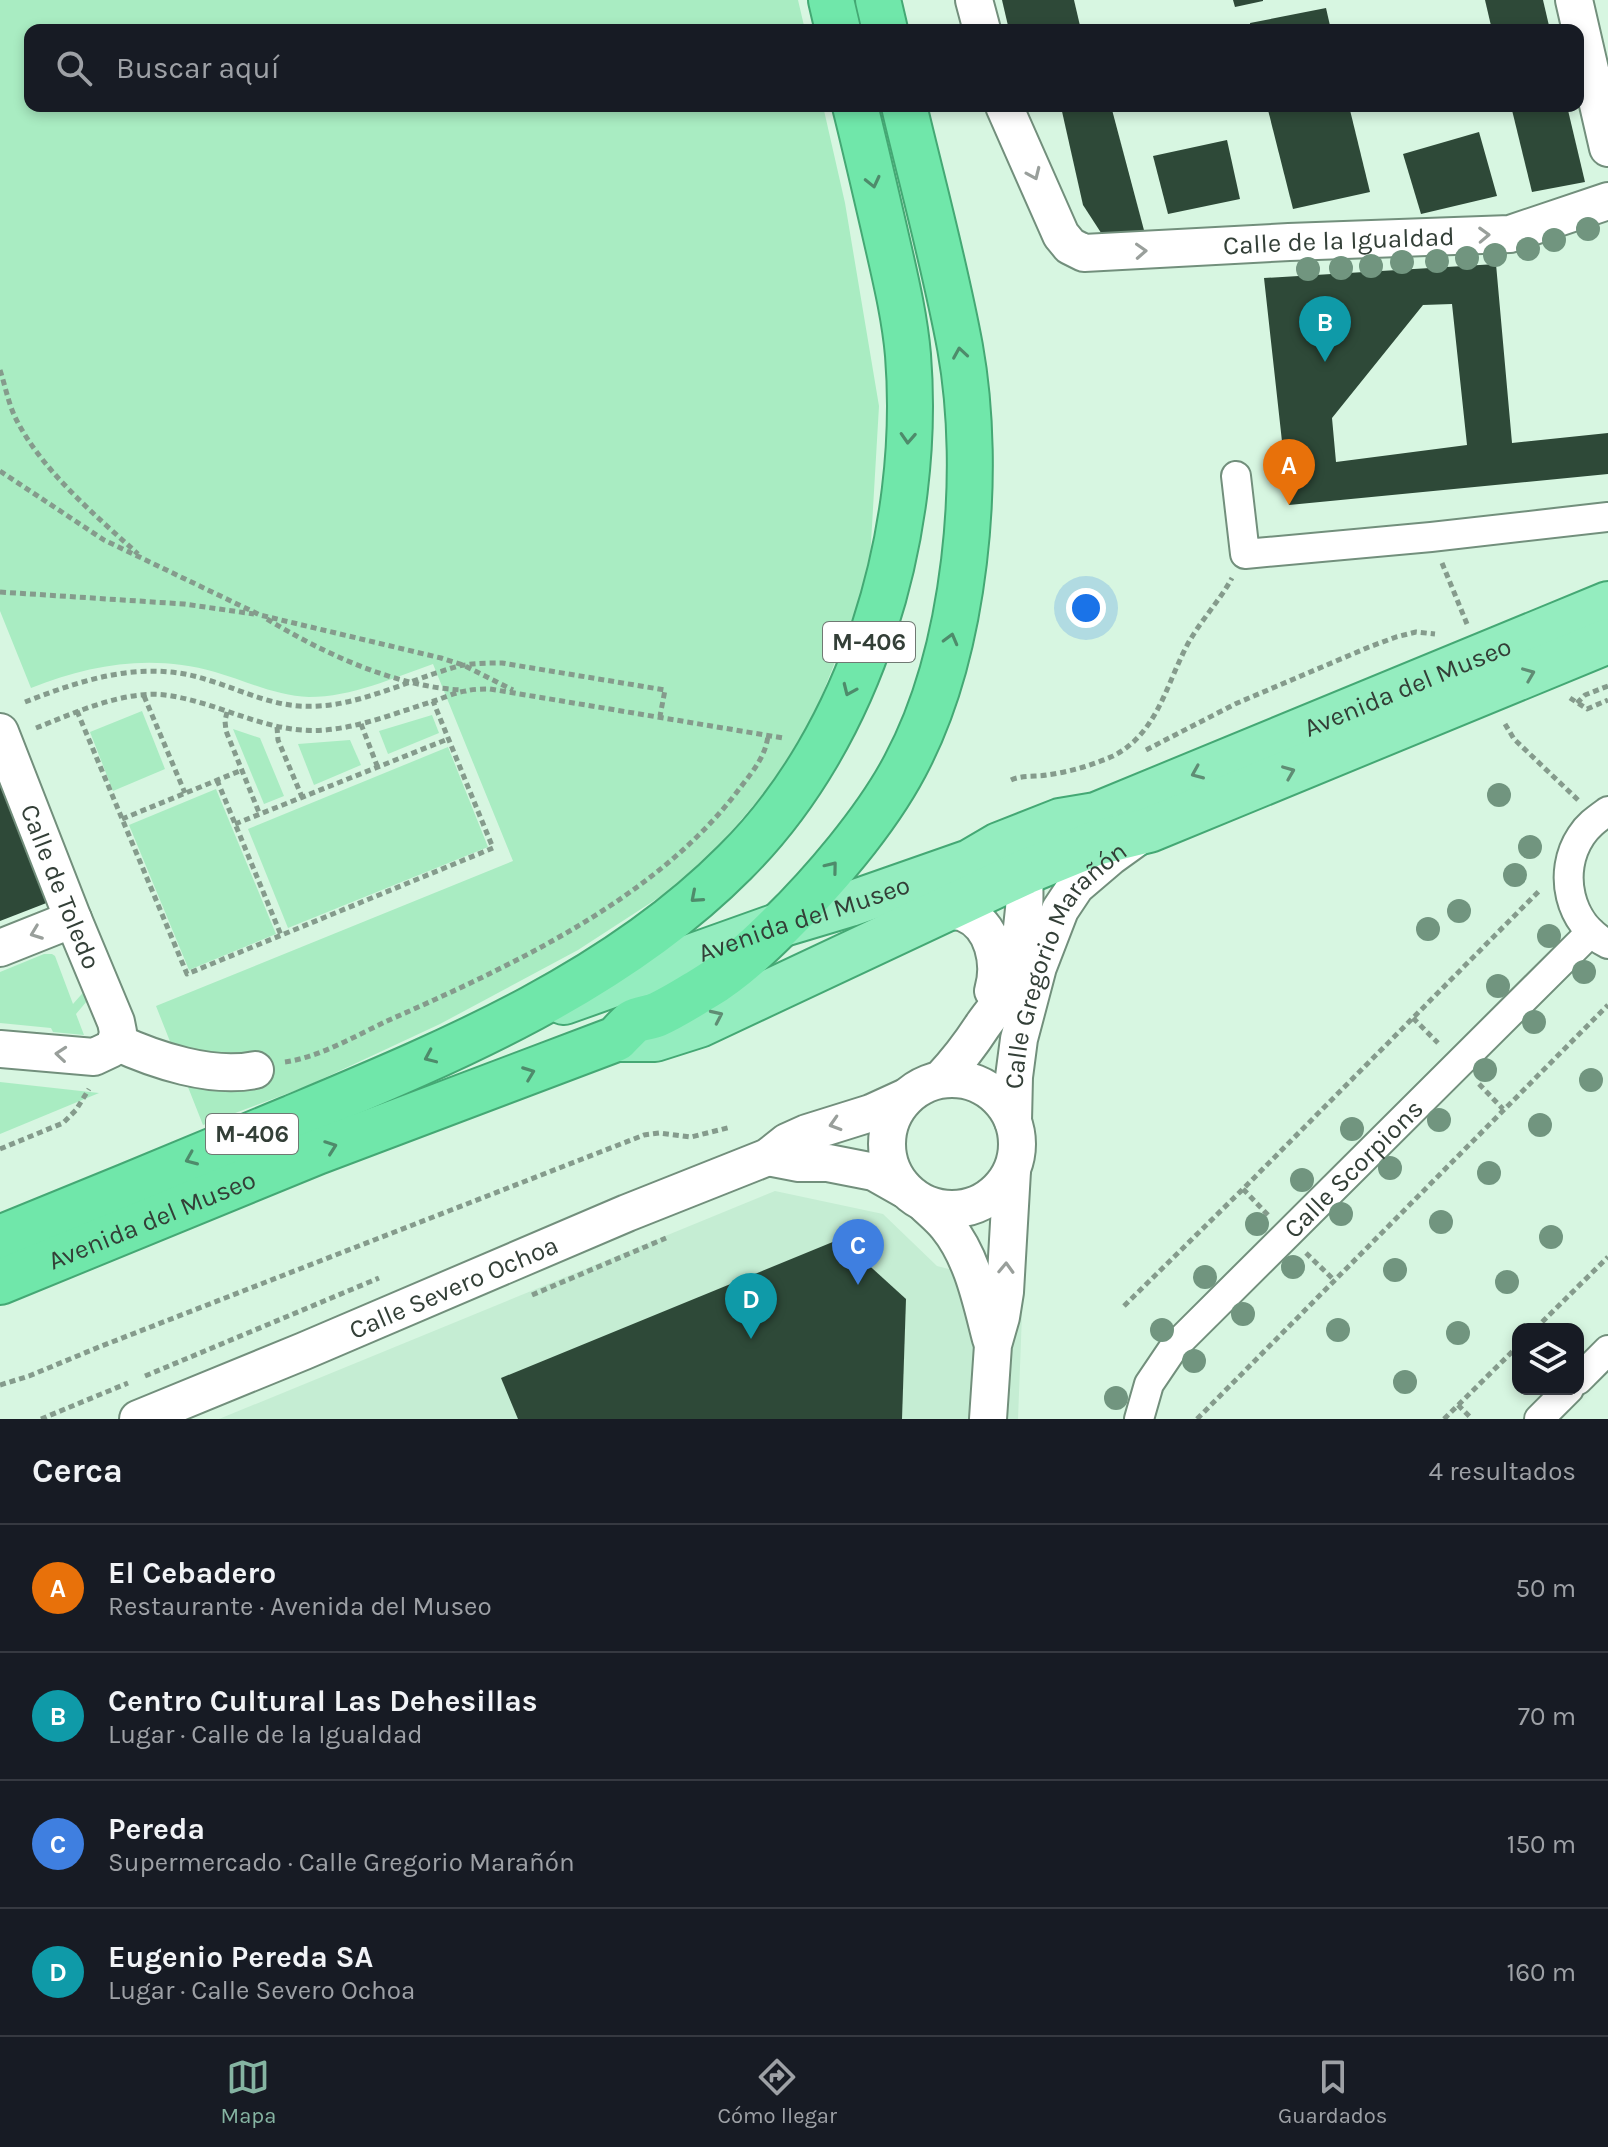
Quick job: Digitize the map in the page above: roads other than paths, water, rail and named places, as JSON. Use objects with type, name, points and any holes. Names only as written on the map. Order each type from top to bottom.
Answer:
[{"type":"highway","points":[[831,0],[837,24]]},
{"type":"highway","points":[[878,0],[884,24]]},
{"type":"highway","name":"M-406","points":[[501,1025],[583,979],[638,942],[685,907],[758,839],[822,748],[869,644],[888,582],[900,524],[907,455],[909,374],[900,303],[856,112]]},
{"type":"highway","name":"M-406","points":[[616,1039],[635,1021],[656,1015],[722,976],[780,925],[828,873],[874,813],[905,766],[929,712],[954,630],[966,538],[969,419],[960,349],[905,112]]},
{"type":"highway","name":"Avenida del Museo","points":[[0,1238],[366,1086],[501,1025]]},
{"type":"highway","name":"Avenida del Museo","points":[[0,1282],[317,1152],[616,1039]]},
{"type":"main road","name":"Avenida del Museo","points":[[501,1025],[780,925],[970,862],[999,845],[1060,821],[1091,795],[1608,604]]},
{"type":"main road","name":"Avenida del Museo","points":[[616,1039],[655,1039],[678,1033],[1025,872],[1096,843],[1149,830],[1608,641]]},
{"type":"street","points":[[974,0],[980,24]]},
{"type":"street","points":[[1574,0],[1580,24]]},
{"type":"street","points":[[1584,44],[1608,148]]},
{"type":"street","name":"Calle de la Igualdad","points":[[1007,112],[1066,242],[1077,250],[1094,253],[1510,234],[1608,201]]},
{"type":"street","points":[[1236,476],[1245,554],[1608,517]]},
{"type":"street","name":"Calle de Toledo","points":[[0,734],[116,1022],[116,1042]]},
{"type":"street","name":"Calle Gregorio Marañón","points":[[941,1079],[1002,1002],[1012,980],[1024,909],[1028,861],[1091,795]]},
{"type":"street","points":[[1599,938],[1576,912],[1568,875],[1570,860],[1579,839],[1590,824],[1602,815]]},
{"type":"street","name":"Calle Gregorio Marañón","points":[[1013,1121],[1019,1039],[1038,967],[1060,910],[1076,886],[1149,830]]},
{"type":"street","name":"Calle Gregorio Marañón","points":[[945,910],[963,913],[975,920],[993,946],[995,985],[984,1023]]},
{"type":"street","points":[[0,948],[73,919]]},
{"type":"street","name":"Calle Scorpions","points":[[1139,1419],[1149,1384],[1174,1347],[1599,938]]},
{"type":"street","points":[[0,1049],[94,1057],[111,1049],[116,1042],[158,1059],[189,1067],[237,1072],[266,1066]]},
{"type":"street","points":[[988,1419],[993,1345],[1005,1292],[1012,1171],[1017,1142],[1013,1121],[1002,1102],[985,1087],[963,1079],[941,1079],[906,1097],[894,1114],[887,1133],[887,1153],[893,1173],[947,1225],[963,1251],[981,1297],[993,1345]]},
{"type":"street","name":"Calle Severo Ochoa","points":[[138,1419],[627,1213],[768,1157],[787,1142],[807,1133],[871,1113],[906,1097]]},
{"type":"street","points":[[768,1157],[799,1163],[828,1163],[874,1172],[914,1196],[946,1209],[968,1207],[989,1198],[1012,1171]]},
{"type":"street","points":[[1584,1374],[1608,1350]]},
{"type":"street","points":[[1539,1419],[1563,1395]]},
{"type":"place","name":"Centro Cultural Las Dehesillas","points":[[1325,362]]},
{"type":"place","name":"El Cebadero","points":[[1289,505]]},
{"type":"place","name":"Pereda","points":[[858,1285]]},
{"type":"place","name":"Eugenio Pereda SA","points":[[751,1339]]}]
